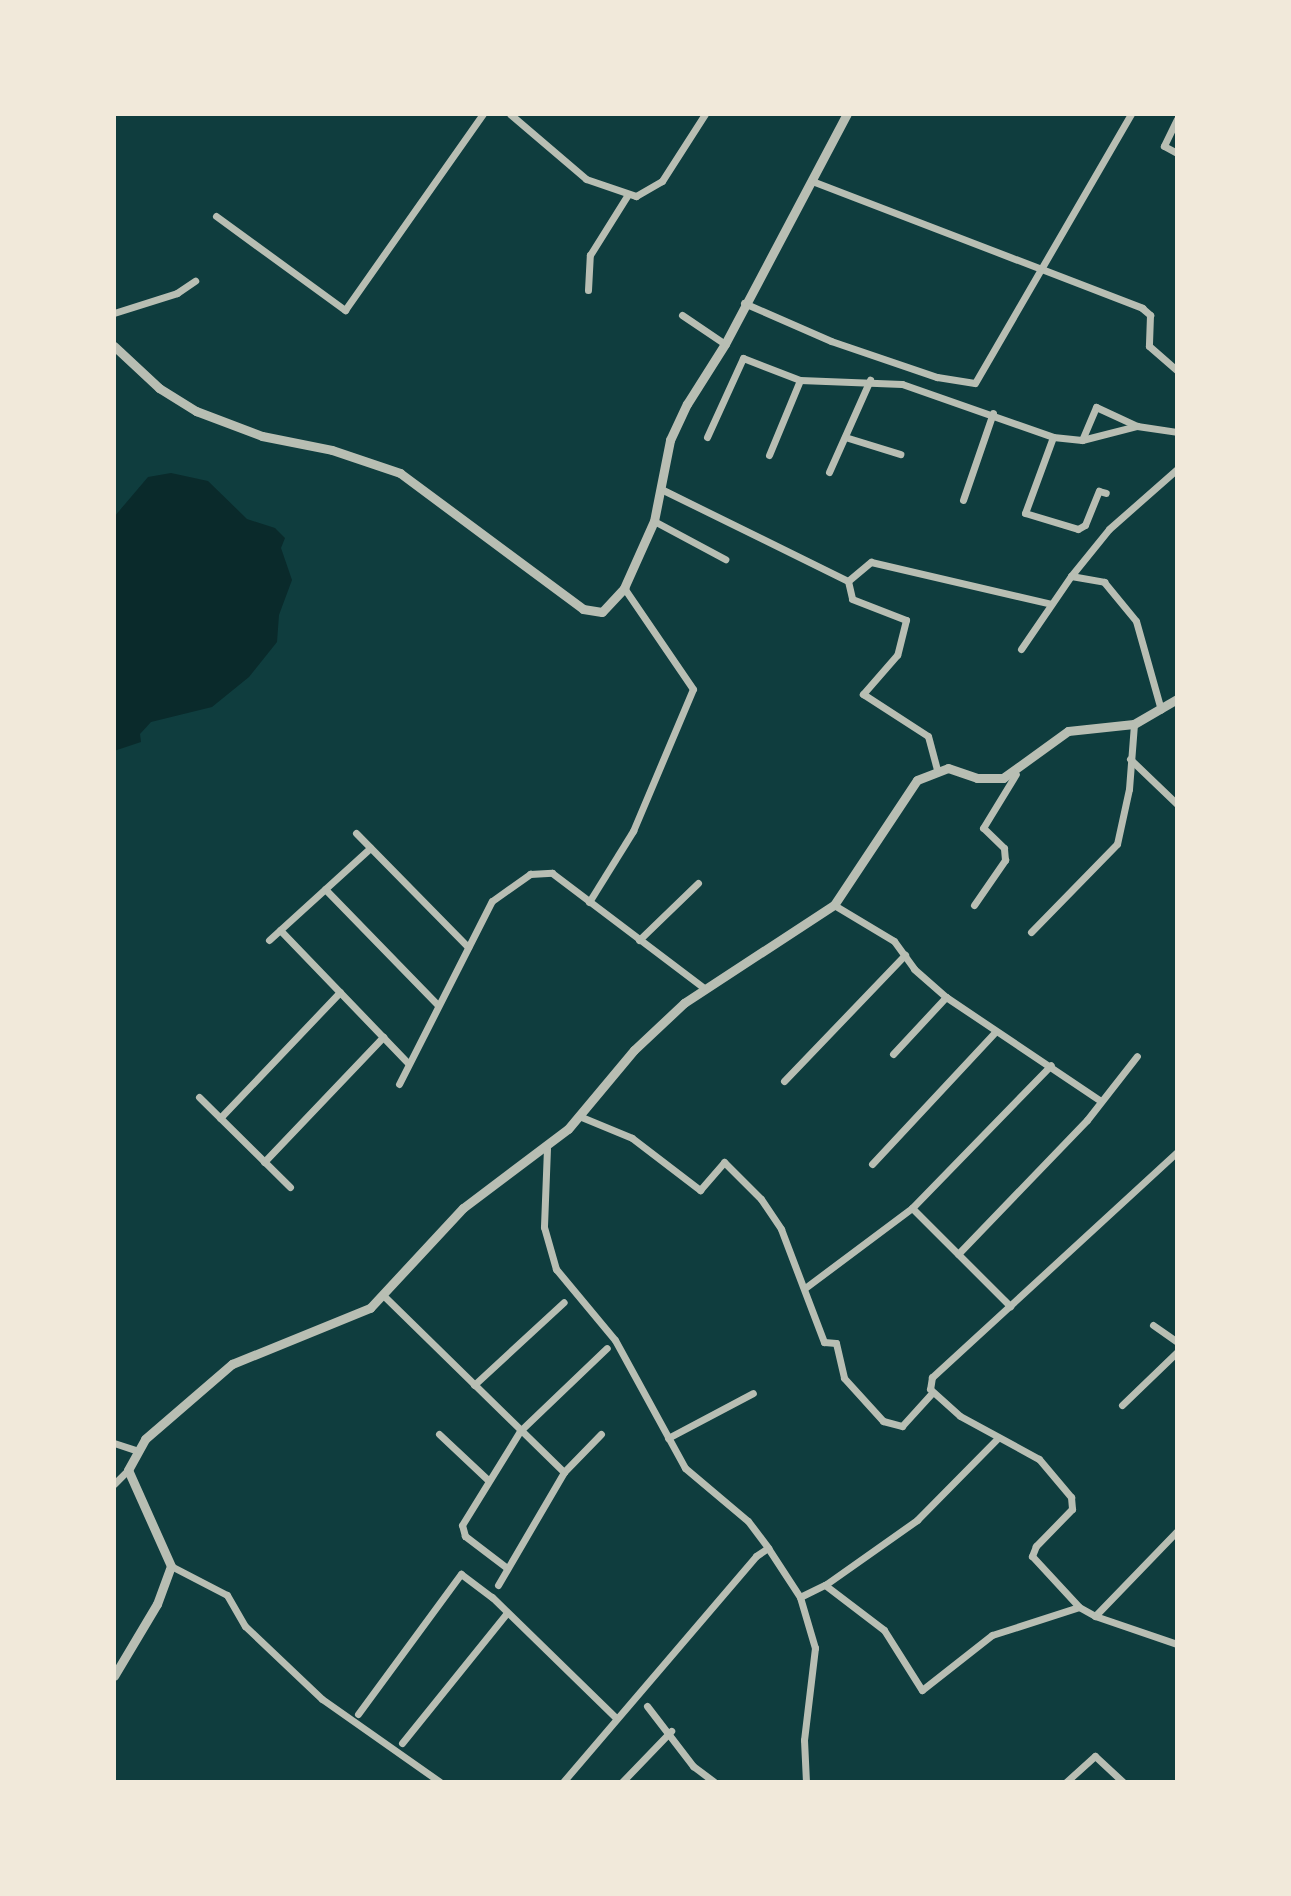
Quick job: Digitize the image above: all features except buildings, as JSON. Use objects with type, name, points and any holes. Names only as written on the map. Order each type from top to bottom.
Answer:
[{"type":"street","points":[[216,216],[345,310],[483,114]]},
{"type":"street","points":[[510,114],[586,179],[627,196],[636,196],[662,181],[705,114]]},
{"type":"street","points":[[114,346],[159,388],[196,411],[262,436],[332,450],[400,473],[583,609],[602,612],[624,588],[654,521],[670,440],[725,344],[744,303],[847,114]]},
{"type":"street","points":[[744,303],[831,341],[937,377],[975,383],[1131,114]]},
{"type":"street","points":[[1177,119],[1164,146],[1177,153]]},
{"type":"street","points":[[812,181],[1042,265],[1142,308],[1150,315],[1149,346],[1177,370]]},
{"type":"street","points":[[588,290],[590,255],[627,196]]},
{"type":"street","points":[[114,313],[177,293],[195,281]]},
{"type":"street","points":[[682,315],[725,344]]},
{"type":"street","points":[[707,437],[743,358],[800,380],[870,380],[993,413],[1053,437],[1082,440],[1137,426]]},
{"type":"street","points":[[769,455],[800,380]]},
{"type":"street","points":[[829,472],[870,380]]},
{"type":"street","points":[[1082,440],[1096,407],[1137,426],[1177,432]]},
{"type":"street","points":[[963,500],[993,413]]},
{"type":"street","points":[[845,437],[900,454]]},
{"type":"street","points":[[1053,437],[1025,513],[1078,529],[1099,491],[1106,493]]},
{"type":"street","points":[[1021,649],[1071,576],[1109,529],[1177,469]]},
{"type":"street","points":[[661,489],[848,581]]},
{"type":"street","points":[[654,521],[725,559]]},
{"type":"street","points":[[848,581],[871,562],[1051,604]]},
{"type":"street","points":[[1071,576],[1104,582],[1136,621],[1162,712]]},
{"type":"street","points":[[848,581],[852,599],[906,620],[897,655],[863,694],[928,736],[937,770]]},
{"type":"street","points":[[589,902],[633,831],[693,689],[624,588]]},
{"type":"street","points":[[974,905],[1005,860],[1004,848],[983,828],[1016,774],[1068,731],[1134,724],[1162,712],[1177,699]]},
{"type":"street","points":[[1031,932],[1117,844],[1134,724]]},
{"type":"street","points":[[1130,759],[1177,804]]},
{"type":"street","points":[[114,1484],[128,1470],[135,1450],[232,1364],[354,1318],[384,1296],[463,1208],[547,1148],[579,1116],[634,1050],[704,988],[834,905],[907,791],[937,770],[990,779],[1016,774]]},
{"type":"street","points":[[356,833],[468,947]]},
{"type":"street","points":[[269,940],[370,848]]},
{"type":"street","points":[[399,1084],[492,901],[530,874],[552,873],[704,988]]},
{"type":"street","points":[[639,940],[698,883]]},
{"type":"street","points":[[325,889],[438,1005]]},
{"type":"street","points":[[834,905],[887,936],[946,997],[1099,1100]]},
{"type":"street","points":[[280,930],[408,1063]]},
{"type":"street","points":[[784,1081],[905,955]]},
{"type":"street","points":[[220,1118],[340,992]]},
{"type":"street","points":[[893,1054],[946,997]]},
{"type":"street","points":[[872,1164],[995,1032]]},
{"type":"street","points":[[264,1162],[383,1037]]},
{"type":"street","points":[[958,1254],[1137,1056]]},
{"type":"street","points":[[805,1288],[912,1208],[1051,1065]]},
{"type":"street","points":[[199,1097],[290,1187]]},
{"type":"street","points":[[579,1116],[632,1138],[700,1190],[724,1162],[761,1199],[781,1229],[824,1342],[836,1343],[844,1378],[883,1421],[902,1426],[932,1393],[932,1377],[1177,1152]]},
{"type":"street","points":[[547,1148],[544,1227],[550,1253],[573,1294],[615,1340],[685,1468],[757,1529],[800,1597],[815,1648],[804,1740],[806,1782]]},
{"type":"street","points":[[912,1208],[1010,1306]]},
{"type":"street","points":[[384,1296],[564,1472]]},
{"type":"street","points":[[474,1385],[564,1302]]},
{"type":"street","points":[[1153,1325],[1177,1342]]},
{"type":"street","points":[[507,1568],[462,1532],[488,1480],[520,1431],[607,1348]]},
{"type":"street","points":[[1122,1405],[1177,1352]]},
{"type":"street","points":[[668,1438],[753,1393]]},
{"type":"street","points":[[932,1393],[998,1438],[1039,1459],[1071,1497],[1072,1509],[1032,1556],[1079,1607],[1095,1616],[1177,1644]]},
{"type":"street","points":[[439,1434],[488,1480]]},
{"type":"street","points":[[498,1585],[564,1472],[601,1434]]},
{"type":"street","points":[[800,1597],[825,1585],[934,1505],[998,1438]]},
{"type":"street","points":[[114,1443],[135,1450]]},
{"type":"street","points":[[128,1470],[171,1566],[227,1595],[245,1626],[322,1699],[440,1782]]},
{"type":"street","points":[[1095,1616],[1177,1531]]},
{"type":"street","points":[[563,1782],[729,1582],[768,1548]]},
{"type":"street","points":[[114,1676],[157,1604],[171,1566]]},
{"type":"street","points":[[358,1714],[461,1574],[507,1613],[616,1718]]},
{"type":"street","points":[[825,1585],[884,1630],[922,1690],[992,1635],[1079,1607]]},
{"type":"street","points":[[402,1743],[507,1613]]},
{"type":"street","points":[[647,1706],[671,1731],[693,1766],[714,1782]]},
{"type":"street","points":[[622,1782],[671,1731]]},
{"type":"street","points":[[1066,1782],[1095,1756],[1123,1782]]},
{"type":"water","points":[[171,473],[208,481],[247,519],[275,528],[285,538],[281,548],[292,580],[279,615],[277,642],[249,677],[212,707],[151,722],[140,734],[141,742],[114,751],[114,517],[148,477]]}]
